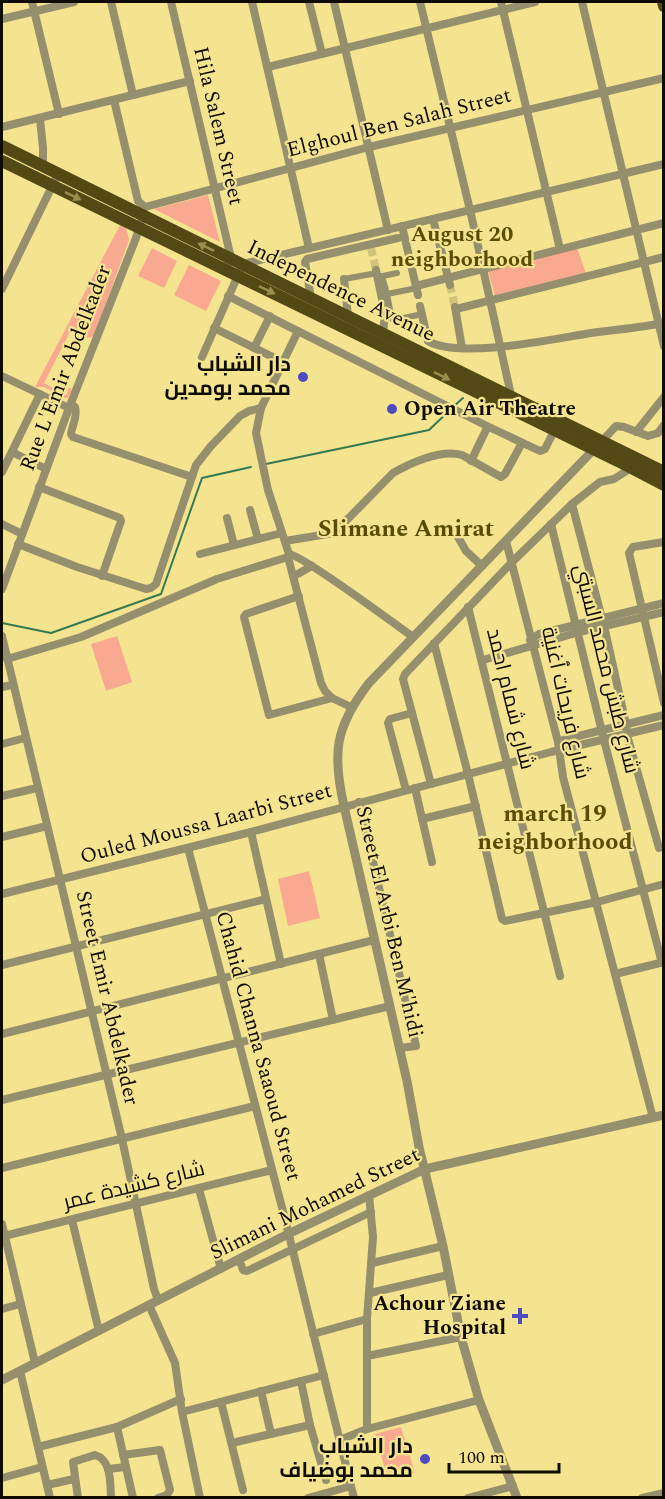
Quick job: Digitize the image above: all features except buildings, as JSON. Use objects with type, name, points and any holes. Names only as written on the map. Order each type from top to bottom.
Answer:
[{"type":"main road","name":"Independence Avenue","points":[[2,146],[58,174],[141,222]]},
{"type":"main road","name":"Independence Avenue","points":[[2,161],[53,186],[141,222],[228,264],[554,431],[663,472]]},
{"type":"main road","name":"Independence Avenue","points":[[240,270],[311,298],[348,316],[386,325],[511,395],[663,485]]},
{"type":"street","points":[[32,2],[58,114]]},
{"type":"street","points":[[2,19],[74,2]]},
{"type":"street","points":[[111,2],[133,95]]},
{"type":"street","name":"Hila Salem Street","points":[[171,2],[214,188],[228,264]]},
{"type":"street","points":[[252,2],[309,249]]},
{"type":"street","points":[[309,2],[322,54]]},
{"type":"street","points":[[334,2],[388,230]]},
{"type":"street","points":[[420,2],[511,395]]},
{"type":"street","points":[[268,67],[426,28],[502,5],[535,2]]},
{"type":"street","points":[[582,2],[643,261],[660,323],[663,346]]},
{"type":"street","points":[[502,5],[560,249]]},
{"type":"street","name":"Elghoul Ben Salah Street","points":[[141,222],[214,188],[369,147],[663,78]]},
{"type":"street","points":[[2,127],[190,81]]},
{"type":"street","points":[[114,100],[141,222]]},
{"type":"street","points":[[40,119],[43,148],[41,180]]},
{"type":"street","points":[[202,357],[240,270],[309,249],[663,164]]},
{"type":"street","points":[[2,289],[58,174]]},
{"type":"street","points":[[433,219],[449,282]]},
{"type":"street","name":"Rue L'Emir Abdelkader","points":[[3,579],[141,222]]},
{"type":"street","points":[[660,323],[501,347],[441,346],[428,341],[421,310],[395,320],[392,319],[387,294],[449,282],[483,269],[663,223]]},
{"type":"street","points":[[402,226],[417,290]]},
{"type":"street","points":[[311,298],[306,260],[371,247],[398,238]]},
{"type":"street","points":[[462,348],[455,308],[490,302],[663,257]]},
{"type":"street","points":[[348,316],[344,279],[399,273],[412,269]]},
{"type":"street","points":[[378,274],[386,290]]},
{"type":"street","points":[[378,274],[386,325]]},
{"type":"street","points":[[228,296],[522,443],[543,451],[554,431]]},
{"type":"street","points":[[254,348],[270,316]]},
{"type":"street","points":[[214,328],[283,362]]},
{"type":"street","points":[[298,331],[261,408],[256,433],[258,450],[268,490],[284,537],[321,683],[332,698],[351,707]]},
{"type":"street","points":[[2,376],[75,407],[77,414],[71,431],[74,437],[192,477]]},
{"type":"street","points":[[3,466],[40,394]]},
{"type":"street","points":[[636,432],[663,397]]},
{"type":"street","points":[[18,543],[102,576],[146,589],[152,588],[156,584],[196,465],[240,416],[261,408]]},
{"type":"street","points":[[598,446],[616,426],[648,436],[654,435],[663,425]]},
{"type":"street","points":[[471,461],[484,431],[491,428]]},
{"type":"street","points":[[200,554],[258,539],[334,533],[393,473],[442,453],[455,453],[501,477],[505,474],[522,443]]},
{"type":"street","name":"Street El Arbi Ben M'hidi","points":[[517,1497],[479,1400],[461,1337],[443,1246],[344,807],[337,771],[338,750],[340,733],[351,707],[369,683],[598,446]]},
{"type":"street","points":[[12,452],[46,470]]},
{"type":"street","points":[[430,784],[404,676],[468,607],[572,504],[600,482],[614,479],[631,468]]},
{"type":"street","points":[[39,487],[120,518],[121,521],[102,576]]},
{"type":"street","points":[[572,504],[603,622],[627,735],[659,848]]},
{"type":"street","points":[[250,510],[258,539]]},
{"type":"street","points":[[227,518],[234,546]]},
{"type":"street","points":[[2,524],[22,534]]},
{"type":"street","name":"شارع طبش محمد السبتي","points":[[552,524],[604,740],[663,962]]},
{"type":"street","points":[[459,537],[466,551],[482,566]]},
{"type":"street","name":"شارع فريحات ٱغنية","points":[[506,541],[559,746],[563,777],[653,1118]]},
{"type":"street","points":[[663,542],[633,547],[629,553],[663,703]]},
{"type":"street","points":[[4,654],[81,637],[217,579],[293,554],[413,637]]},
{"type":"street","points":[[294,576],[312,566]]},
{"type":"street","points":[[2,589],[3,579]]},
{"type":"street","points":[[299,596],[246,614],[244,617],[269,715],[332,698]]},
{"type":"street","points":[[642,613],[663,603]]},
{"type":"street","name":"شارع شمام احمد","points":[[468,607],[560,976]]},
{"type":"street","points":[[483,660],[578,628],[642,613],[663,612]]},
{"type":"street","name":"Street Emir Abdelkader","points":[[2,636],[4,654],[107,1074],[158,1300]]},
{"type":"street","points":[[434,642],[502,919],[505,921],[597,902],[663,884]]},
{"type":"street","points":[[2,687],[12,685]]},
{"type":"street","points":[[412,713],[389,720],[422,819],[432,862]]},
{"type":"street","name":"Ouled Moussa Laarbi Street","points":[[2,894],[251,832],[468,774],[559,746],[602,729],[663,715]]},
{"type":"street","name":"Ouled Moussa Laarbi Street","points":[[559,746],[604,740],[663,726]]},
{"type":"street","points":[[2,744],[25,738]]},
{"type":"street","points":[[2,796],[37,788]]},
{"type":"street","points":[[359,802],[416,1046],[399,1048]]},
{"type":"street","points":[[422,819],[476,806]]},
{"type":"street","points":[[2,837],[47,826]]},
{"type":"street","points":[[251,832],[281,964]]},
{"type":"street","name":"Chahid Channa Saaoud Street","points":[[188,848],[354,1497]]},
{"type":"street","points":[[358,869],[374,866]]},
{"type":"street","points":[[2,965],[266,899]]},
{"type":"street","points":[[654,926],[663,924]]},
{"type":"street","points":[[2,1034],[374,940]]},
{"type":"street","points":[[319,954],[333,1020]]},
{"type":"street","points":[[379,959],[395,957]]},
{"type":"street","points":[[615,974],[663,962]]},
{"type":"street","points":[[2,1100],[390,1006]]},
{"type":"street","points":[[2,1168],[255,1106]]},
{"type":"street","name":"Slimani Mohamed Street","points":[[2,1380],[288,1234],[424,1169],[663,1115]]},
{"type":"street","name":"شارع كشيدة عمر","points":[[4,1236],[272,1170]]},
{"type":"street","points":[[199,1189],[221,1269]]},
{"type":"street","points":[[367,1429],[367,1319],[372,1263],[369,1195]]},
{"type":"street","points":[[239,1259],[243,1270],[247,1271],[371,1212]]},
{"type":"street","points":[[324,1217],[330,1231]]},
{"type":"street","points":[[72,1220],[99,1331]]},
{"type":"street","points":[[2,1224],[35,1363]]},
{"type":"street","points":[[372,1263],[443,1246]]},
{"type":"street","points":[[370,1293],[448,1275]]},
{"type":"street","points":[[2,1309],[20,1304]]},
{"type":"street","points":[[149,1305],[175,1363],[182,1412],[200,1497]]},
{"type":"street","points":[[314,1334],[367,1319]]},
{"type":"street","points":[[367,1356],[461,1337]]},
{"type":"street","points":[[20,1371],[50,1497]]},
{"type":"street","points":[[182,1412],[324,1375]]},
{"type":"street","points":[[301,1381],[310,1425],[326,1480]]},
{"type":"street","points":[[261,1391],[271,1434]]},
{"type":"street","points":[[38,1447],[117,1427],[181,1399]]},
{"type":"street","points":[[340,1440],[367,1429],[479,1400]]},
{"type":"street","points":[[221,1402],[243,1490]]},
{"type":"street","points":[[232,1443],[310,1425]]},
{"type":"street","points":[[117,1427],[133,1497]]},
{"type":"street","points":[[123,1455],[160,1450],[170,1490],[166,1495],[158,1497]]},
{"type":"street","points":[[78,1497],[73,1464],[75,1461],[95,1455],[100,1456],[108,1468],[111,1497]]},
{"type":"street","points":[[2,1479],[42,1467]]},
{"type":"street","points":[[108,1468],[125,1467]]},
{"type":"street","points":[[47,1485],[74,1479]]},
{"type":"street","points":[[308,1497],[351,1486]]},
{"type":"street","points":[[468,1497],[513,1486]]},
{"type":"street","points":[[642,1497],[663,1493]]},
{"type":"shaded area","points":[[208,195],[220,242],[154,209]]},
{"type":"shaded area","points":[[120,225],[126,227],[129,240],[94,336],[89,338],[71,330],[44,383],[66,395],[69,388],[72,389],[68,398],[44,387],[35,387]]},
{"type":"shaded area","points":[[152,248],[177,261],[164,288],[138,276]]},
{"type":"shaded area","points":[[577,248],[586,273],[495,296],[488,270]]},
{"type":"shaded area","points":[[189,265],[221,281],[206,311],[174,295]]},
{"type":"shaded area","points":[[117,636],[132,682],[106,691],[91,644]]},
{"type":"shaded area","points":[[309,871],[320,918],[288,926],[278,879]]},
{"type":"shaded area","points":[[401,1427],[415,1473],[388,1480],[375,1434]]},
{"type":"waterway","points":[[454,406],[463,398]]},
{"type":"waterway","points":[[266,464],[429,430],[450,410]]},
{"type":"waterway","points":[[2,623],[51,633],[161,594],[202,478],[251,467]]},
{"type":"tunnel","points":[[371,248],[376,270]]},
{"type":"tunnel","points":[[450,285],[455,307]]},
{"type":"place","name":"دار الشباب محمد بومدين","points":[[303,377]]},
{"type":"place","name":"Open Air Theatre","points":[[392,409]]},
{"type":"place","name":"Achour Ziane Hospital","points":[[520,1316]]},
{"type":"place","name":"دار الشباب محمد بوضياف","points":[[425,1459]]},
{"type":"district","name":"August 20 neighborhood","points":[[462,246]]},
{"type":"district","name":"Slimane Amirat","points":[[406,529]]},
{"type":"district","name":"march 19 neighborhood","points":[[555,828]]}]
